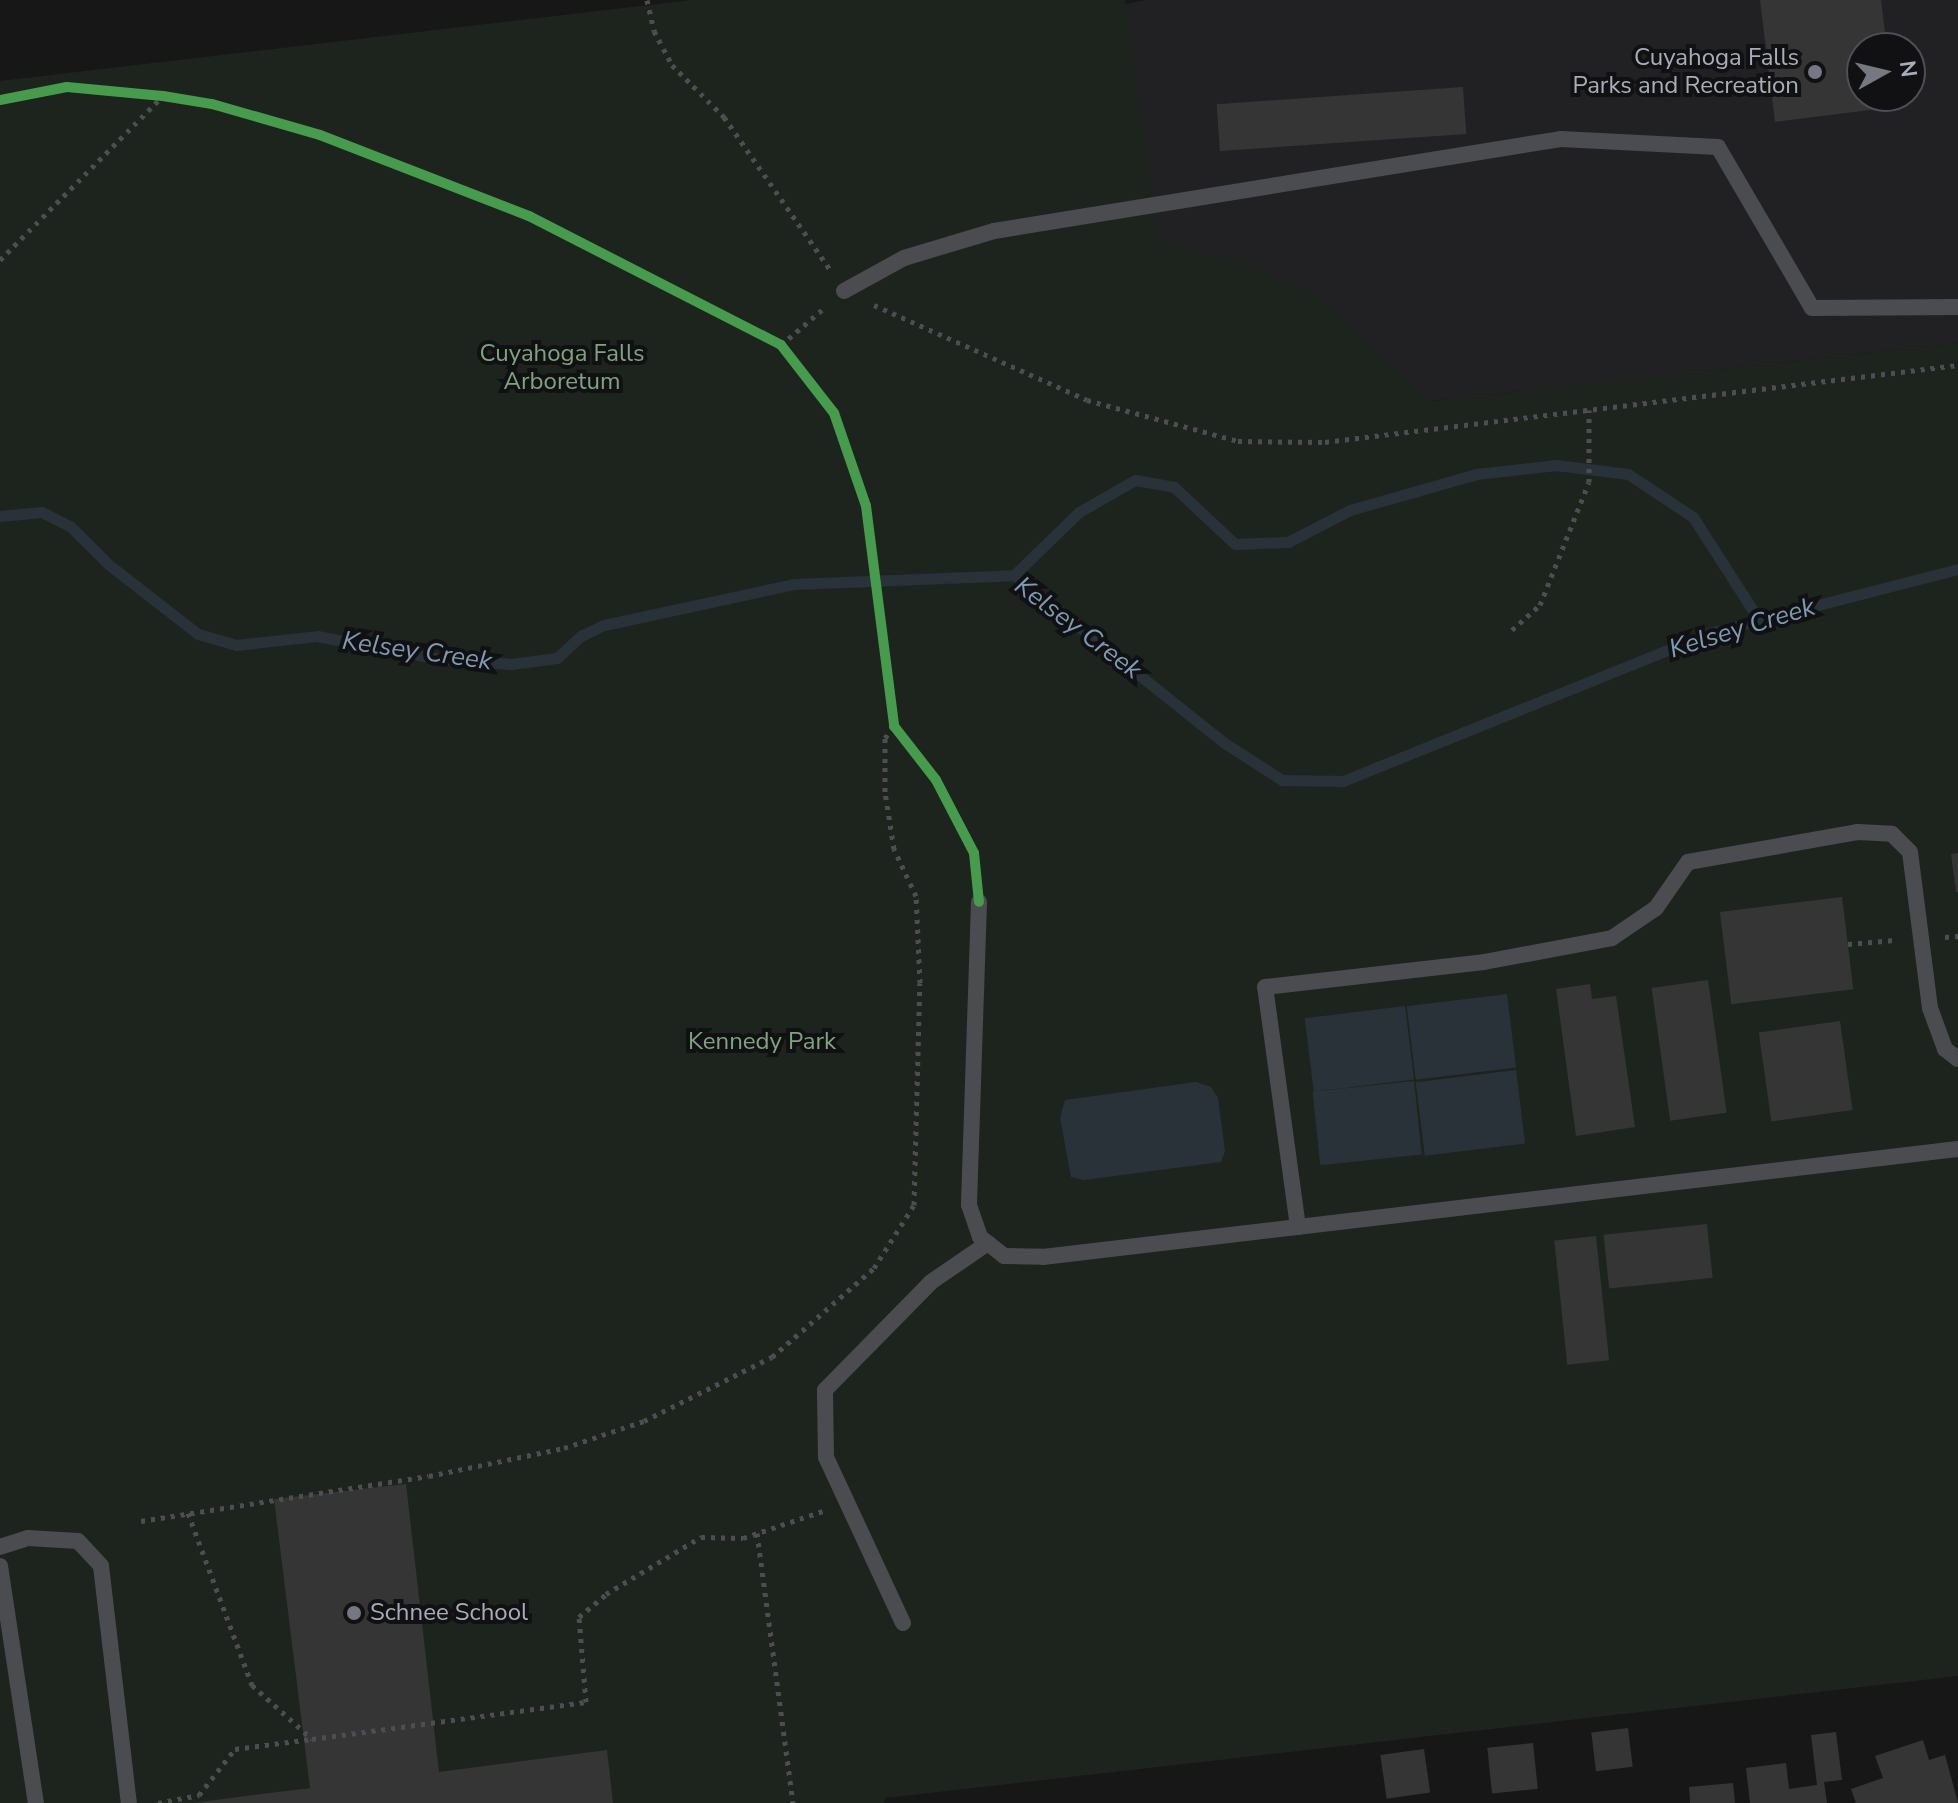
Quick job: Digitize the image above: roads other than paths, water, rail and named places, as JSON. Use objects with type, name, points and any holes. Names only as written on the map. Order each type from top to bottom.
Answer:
[{"type":"lane","points":[[844,291],[904,258],[994,231],[1561,139],[1718,147],[1812,308],[1958,307]]},
{"type":"lane","points":[[1298,1227],[1265,987],[1484,962],[1612,938],[1656,908],[1688,862],[1858,832],[1892,834],[1910,852],[1930,1008],[1945,1049],[1958,1059]]},
{"type":"lane","points":[[979,902],[969,1205],[980,1237],[1004,1256],[1043,1257],[1958,1149]]},
{"type":"lane","points":[[903,1623],[826,1457],[825,1390],[931,1282],[988,1243]]},
{"type":"lane","points":[[0,1547],[28,1538],[78,1541],[101,1566],[129,1803]]},
{"type":"lane","points":[[0,1566],[36,1803]]},
{"type":"waterway","points":[[1014,575],[1079,512],[1135,480],[1174,487],[1235,544],[1288,542],[1350,510],[1476,474],[1556,465],[1628,474],[1693,517],[1759,620]]},
{"type":"waterway","name":"Kelsey Creek","points":[[0,516],[42,512],[70,526],[108,564],[198,634],[236,645],[317,636],[433,658],[511,664],[557,658],[581,636],[604,625],[794,584],[1014,575],[1223,742],[1282,780],[1343,781],[1709,633],[1958,569]]},
{"type":"place","name":"Cuyahoga Falls Parks and Recreation","points":[[1815,72]]},
{"type":"place","name":"Schnee School","points":[[354,1613]]},
{"type":"park label","name":"Cuyahoga Falls Arboretum","points":[[562,368]]},
{"type":"park label","name":"Kennedy Park","points":[[762,1042]]}]
